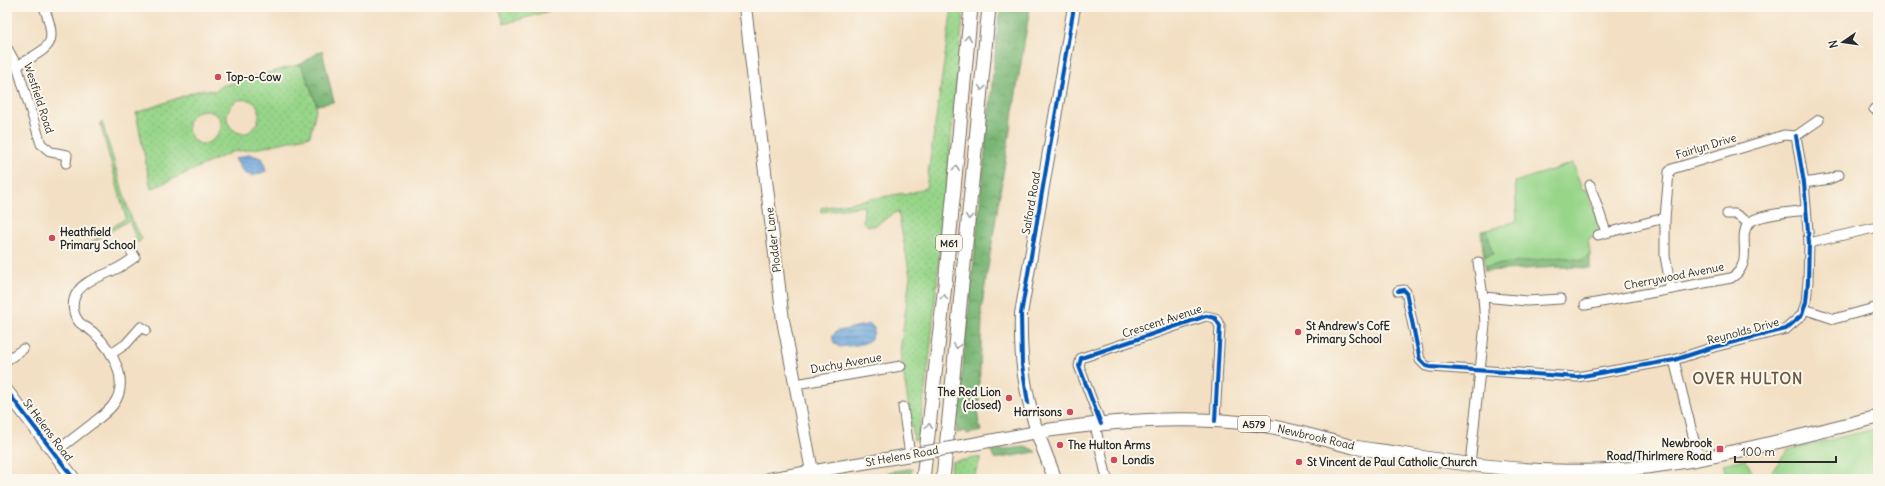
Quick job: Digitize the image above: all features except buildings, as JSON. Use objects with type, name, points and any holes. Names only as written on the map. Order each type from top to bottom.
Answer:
[{"type":"highway","name":"M61","points":[[923,479],[946,285],[971,7]]},
{"type":"highway","name":"M61","points":[[943,479],[989,7]]},
{"type":"highway","name":"Newbrook Road","points":[[1037,432],[1098,424],[1155,420],[1215,421],[1272,427],[1356,447],[1470,464],[1556,471],[1589,472],[1622,470],[1699,460],[1878,418]]},
{"type":"highway","points":[[1037,432],[1055,479]]},
{"type":"main road","name":"Plodder Lane","points":[[745,7],[779,289],[812,471]]},
{"type":"main road","name":"Salford Road","points":[[1037,432],[1023,376],[1020,345],[1021,314],[1074,7]]},
{"type":"main road","name":"St Helens Road","points":[[7,391],[74,479]]},
{"type":"main road","name":"St Helens Road","points":[[768,479],[908,452],[968,445],[1037,432]]},
{"type":"street","points":[[17,66],[45,50],[49,44],[52,32],[44,7]]},
{"type":"street","name":"Westfield Road","points":[[7,48],[17,66],[41,144],[51,152],[67,155],[66,162]]},
{"type":"street","points":[[1820,120],[1796,136],[1804,183],[1809,243],[1808,281],[1804,310],[1834,319],[1878,307]]},
{"type":"street","name":"Fairlyn Drive","points":[[1671,289],[1665,261],[1665,218],[1667,176],[1672,169],[1784,135],[1796,136]]},
{"type":"street","points":[[1804,183],[1839,176]]},
{"type":"street","points":[[1590,185],[1602,233],[1665,218]]},
{"type":"street","points":[[1727,214],[1735,214],[1749,223],[1758,218],[1806,210]]},
{"type":"street","name":"Cherrywood Avenue","points":[[1585,305],[1722,280],[1737,274],[1743,264],[1746,229],[1749,223]]},
{"type":"street","points":[[1809,243],[1878,227]]},
{"type":"street","points":[[54,453],[114,405],[120,391],[121,380],[118,368],[111,354],[100,339],[80,323],[74,311],[74,300],[84,285],[114,270],[135,257],[131,251]]},
{"type":"street","points":[[1470,464],[1481,371],[1484,324],[1483,297],[1478,262]]},
{"type":"street","name":"Reynolds Drive","points":[[1398,290],[1404,290],[1406,292],[1419,357],[1422,364],[1430,367],[1577,377],[1674,360],[1714,347],[1786,329],[1795,323],[1804,310]]},
{"type":"street","points":[[1483,297],[1527,301],[1558,297]]},
{"type":"street","name":"Crescent Avenue","points":[[1098,424],[1079,366],[1081,358],[1206,316],[1215,318],[1220,326],[1215,421]]},
{"type":"street","points":[[111,354],[134,338],[141,327],[146,330]]},
{"type":"street","points":[[7,360],[23,349]]},
{"type":"street","points":[[1674,360],[1699,460]]},
{"type":"street","name":"Duchy Avenue","points":[[796,384],[901,366]]},
{"type":"street","points":[[903,407],[908,452]]},
{"type":"street","points":[[1098,424],[1107,479]]},
{"type":"green space","points":[[499,7],[552,7],[549,11],[504,24]]},
{"type":"green space","points":[[952,7],[964,7],[929,362],[918,439],[914,440],[900,352],[910,276],[898,211],[874,226],[867,226],[863,222],[864,206],[821,212],[821,208],[904,193],[904,195],[926,188]]},
{"type":"green space","points":[[1000,7],[1030,7],[981,311],[982,320],[978,418],[981,431],[967,434],[966,431],[956,433]]},
{"type":"green space","points":[[322,50],[334,102],[317,105],[301,64]]},
{"type":"green space","points":[[301,64],[317,105],[310,136],[260,148],[232,152],[151,189],[136,113],[200,90],[215,91],[221,86]],"holes":[[[238,100],[250,101],[257,105],[259,113],[258,121],[247,133],[239,133],[228,123],[227,115],[229,108]],[[204,110],[216,114],[221,121],[220,129],[216,136],[210,142],[202,144],[195,141],[189,132],[188,124],[193,115]]]},
{"type":"green space","points":[[102,122],[130,215],[142,239],[138,243],[128,221],[87,247],[87,245],[126,218],[100,123]]},
{"type":"green space","points":[[1573,163],[1582,190],[1587,189],[1599,225],[1599,229],[1595,232],[1595,237],[1588,239],[1590,253],[1583,260],[1561,257],[1485,266],[1484,257],[1493,254],[1487,230],[1517,221],[1515,182]]},
{"type":"green space","points":[[1487,230],[1493,254],[1484,257],[1481,231]]},
{"type":"green space","points":[[1590,253],[1590,268],[1561,267],[1484,271],[1485,266],[1561,257],[1582,260]]},
{"type":"green space","points":[[1878,428],[1878,479],[1766,479],[1788,450]]},
{"type":"green space","points":[[1024,447],[1032,449],[1036,452],[994,459],[991,451]]},
{"type":"green space","points":[[981,457],[973,479],[949,479],[952,462]]},
{"type":"green space","points":[[1745,459],[1756,479],[1727,479],[1723,464]]},
{"type":"green space","points":[[912,468],[910,479],[888,479],[888,472]]},
{"type":"water","points":[[250,154],[263,159],[266,171],[253,176],[244,173],[235,159]]},
{"type":"water","points":[[870,324],[874,328],[873,334],[871,339],[867,342],[839,347],[834,343],[832,336],[837,331]]},
{"type":"cycle path","points":[[1028,403],[1022,365],[1021,314],[1074,7]]},
{"type":"cycle path","points":[[1398,291],[1404,290],[1406,292],[1420,360],[1426,366],[1430,367],[1577,377],[1674,360],[1714,347],[1786,329],[1802,315],[1806,302],[1808,281],[1809,243],[1804,183],[1796,136]]},
{"type":"cycle path","points":[[1101,424],[1079,366],[1081,358],[1206,316],[1215,318],[1220,326],[1215,421]]},
{"type":"cycle path","points":[[7,391],[74,479]]},
{"type":"place","name":"Top-o-Cow","points":[[218,77]]},
{"type":"place","name":"Heathfield Primary School","points":[[52,238]]},
{"type":"place","name":"St Andrew's CofE Primary School","points":[[1298,332]]},
{"type":"place","name":"The Red Lion (closed)","points":[[1009,398]]},
{"type":"place","name":"Harrisons","points":[[1070,412]]},
{"type":"place","name":"The Hulton Arms","points":[[1060,445]]},
{"type":"place","name":"Newbrook Road/Thirlmere Road","points":[[1720,449]]},
{"type":"place","name":"Londis","points":[[1114,460]]},
{"type":"place","name":"St Vincent de Paul Catholic Church","points":[[1299,462]]},
{"type":"district","name":"OVER HULTON","points":[[1748,378]]}]
